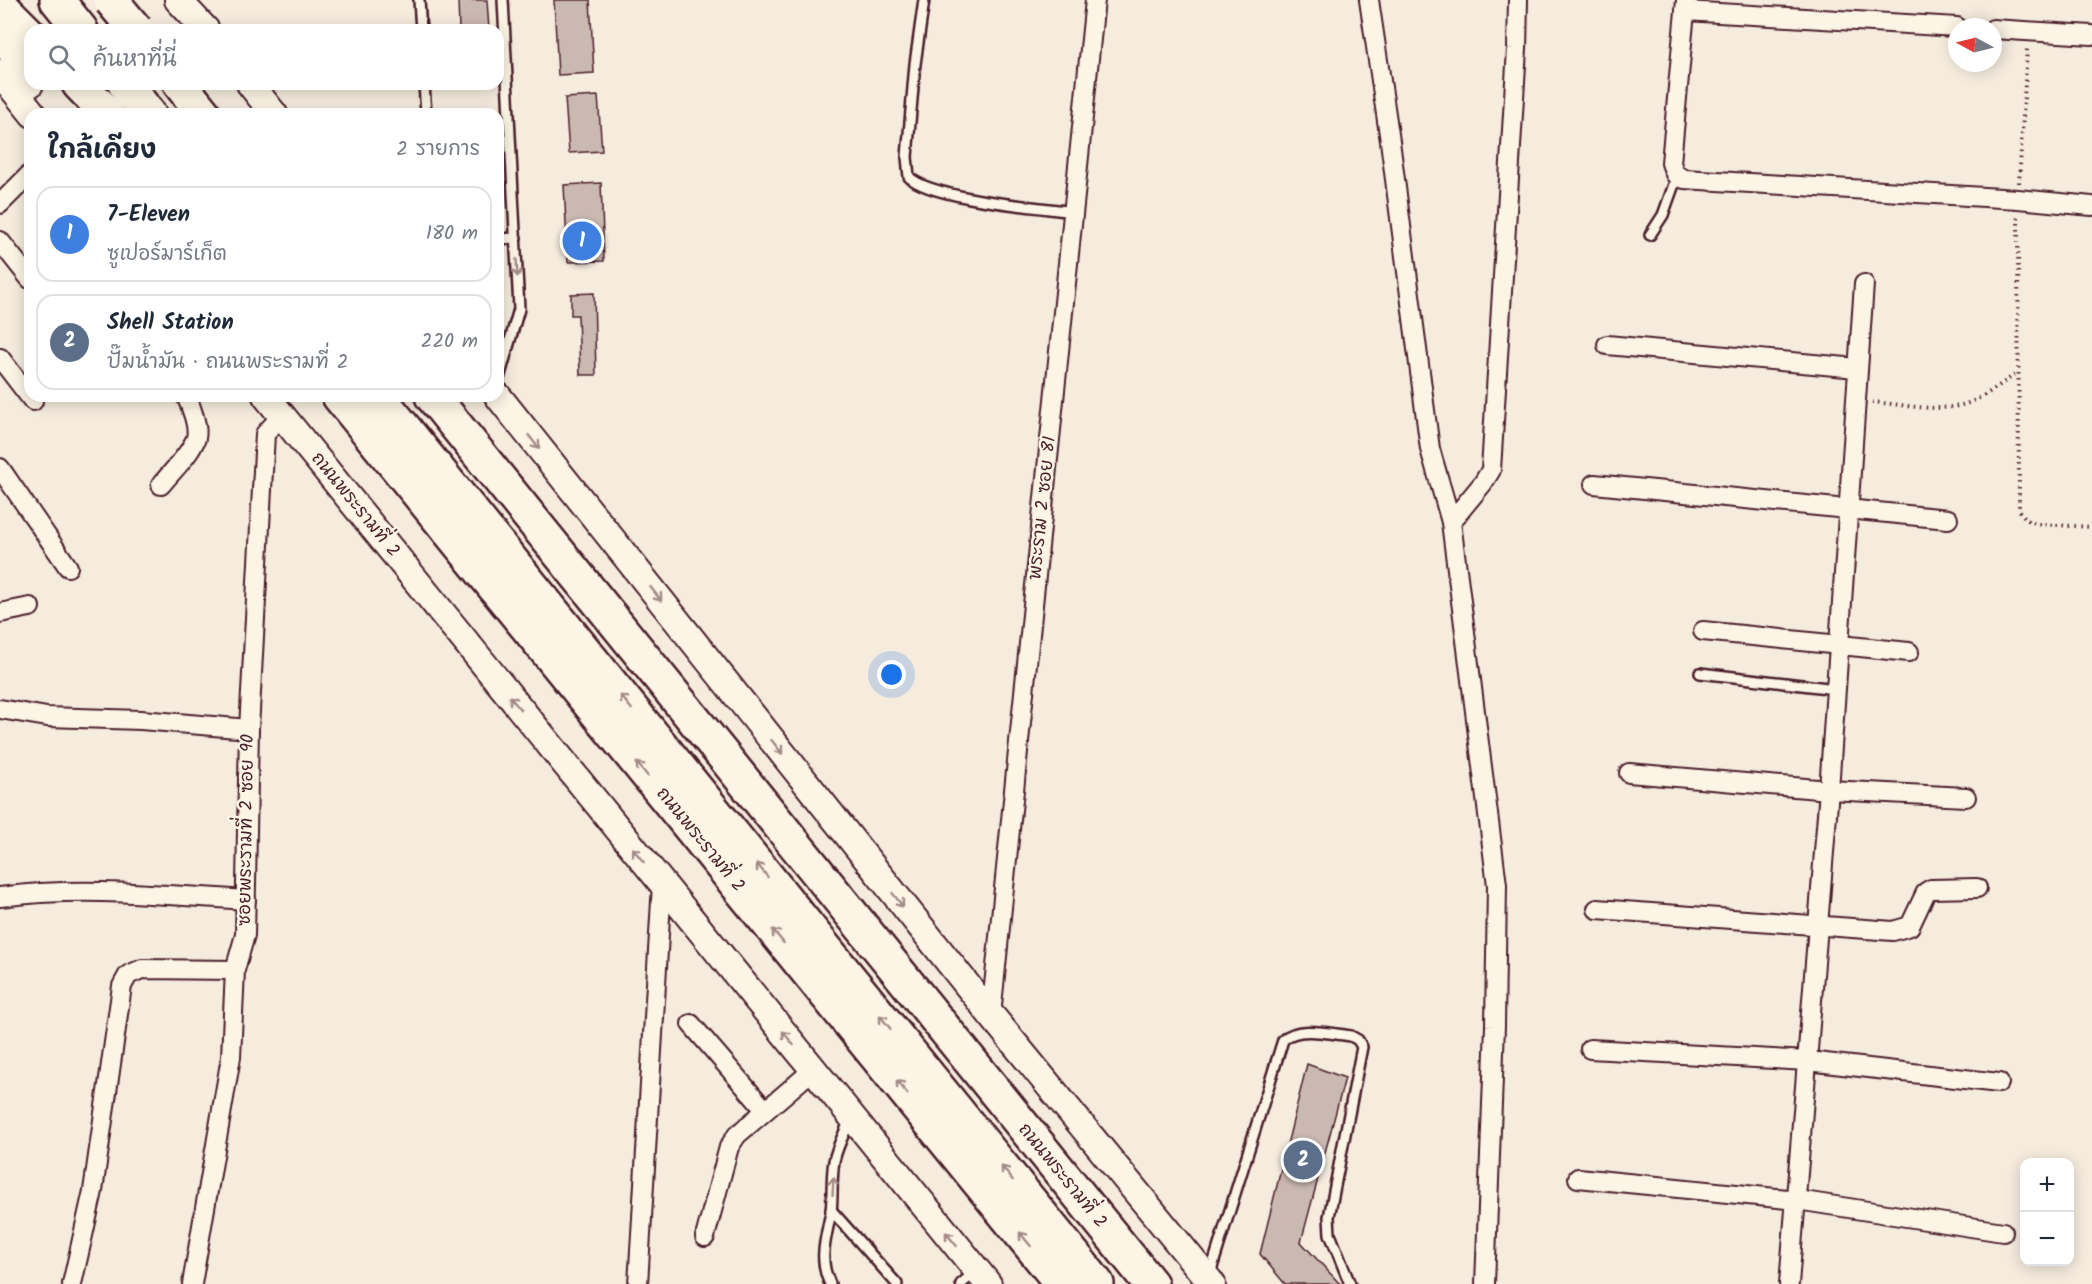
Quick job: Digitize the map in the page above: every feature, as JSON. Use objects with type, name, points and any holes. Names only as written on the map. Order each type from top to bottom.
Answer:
[{"type":"highway","points":[[17,0],[37,24]]},
{"type":"highway","points":[[57,0],[76,24]]},
{"type":"highway","points":[[0,5],[24,29]]},
{"type":"highway","points":[[85,90],[103,108]]},
{"type":"highway","points":[[91,90],[104,108]]},
{"type":"highway","points":[[130,90],[145,108]]},
{"type":"highway","points":[[184,90],[198,108]]},
{"type":"highway","name":"ถนนพระรามที่ 2","points":[[344,402],[1058,1280]]},
{"type":"highway","points":[[383,402],[1097,1284]]},
{"type":"highway","name":"ถนนพระรามที่ 2","points":[[437,402],[1151,1284]]},
{"type":"main road","points":[[178,0],[201,24]]},
{"type":"main road","points":[[185,0],[203,24]]},
{"type":"main road","points":[[0,33],[24,74]]},
{"type":"main road","points":[[0,74],[28,108]]},
{"type":"main road","points":[[34,90],[44,108]]},
{"type":"main road","points":[[255,90],[269,108]]},
{"type":"main road","points":[[503,402],[990,1015],[1210,1282]]},
{"type":"main road","name":"ถนนพระรามที่ 2","points":[[274,405],[852,1116],[975,1280]]},
{"type":"street","name":"พระราม 2 ซอย 81","points":[[990,1015],[1095,0]]},
{"type":"street","points":[[1369,0],[1390,141],[1430,449],[1451,522],[1497,885],[1495,1026],[1485,1284]]},
{"type":"street","points":[[1451,522],[1491,470],[1518,0]]},
{"type":"street","points":[[1948,26],[1685,5],[1671,163],[1677,176],[1684,179],[2092,206]]},
{"type":"street","points":[[2002,30],[2092,36]]},
{"type":"street","points":[[0,204],[24,180]]},
{"type":"street","points":[[0,241],[24,271]]},
{"type":"street","points":[[1789,1284],[1808,1061],[1816,927],[1829,789],[1864,284]]},
{"type":"street","points":[[1607,345],[1857,368]]},
{"type":"street","points":[[0,358],[24,389]]},
{"type":"street","points":[[161,484],[186,454],[196,437],[188,402]]},
{"type":"street","name":"ซอยพระรามที่ 2 ซอย 90","points":[[192,1284],[231,1057],[235,970],[245,935],[249,729],[265,434],[274,405]]},
{"type":"street","points":[[0,468],[68,567]]},
{"type":"street","points":[[1594,484],[1948,519]]},
{"type":"street","points":[[0,613],[30,607]]},
{"type":"street","points":[[1703,631],[1909,652]]},
{"type":"street","points":[[0,709],[47,717],[141,720],[249,729]]},
{"type":"street","points":[[1629,773],[1966,797]]},
{"type":"street","points":[[638,1284],[662,884]]},
{"type":"street","points":[[1597,909],[1816,927],[1901,930],[1912,923],[1926,892],[1977,888]]},
{"type":"street","points":[[0,897],[56,892],[107,892],[246,900]]},
{"type":"street","points":[[72,1284],[93,1191],[122,986],[128,975],[142,969],[235,970]]},
{"type":"street","points":[[691,1024],[765,1110]]},
{"type":"street","points":[[1590,1049],[1808,1061],[1999,1083]]},
{"type":"street","points":[[705,1237],[729,1147],[737,1135],[814,1069]]},
{"type":"street","points":[[1578,1178],[1797,1200],[2003,1232]]},
{"type":"lane","points":[[419,0],[421,24]]},
{"type":"lane","points":[[502,0],[502,24]]},
{"type":"lane","points":[[924,0],[915,64],[907,157],[909,177],[931,189],[974,198],[1074,212]]},
{"type":"lane","points":[[424,90],[426,108]]},
{"type":"lane","points":[[503,90],[516,238],[519,309],[504,361]]},
{"type":"lane","points":[[1650,235],[1663,215],[1677,176]]},
{"type":"lane","points":[[504,239],[516,238]]},
{"type":"lane","points":[[1700,673],[1836,689]]},
{"type":"lane","points":[[1210,1282],[1283,1040],[1289,1034],[1300,1032],[1351,1036],[1358,1040],[1362,1047],[1329,1217],[1330,1234],[1350,1284]]},
{"type":"lane","points":[[830,1284],[825,1274],[822,1251],[831,1210],[834,1163],[838,1147],[852,1116]]},
{"type":"lane","points":[[831,1210],[897,1284]]},
{"type":"path","points":[[2028,31],[2018,200],[2019,510],[2027,520],[2038,524],[2092,527]]},
{"type":"path","points":[[1855,400],[1943,408],[1965,404],[2018,373]]},
{"type":"building","points":[[458,0],[487,0],[489,24],[459,24]]},
{"type":"building","points":[[554,0],[590,0],[594,73],[558,75]]},
{"type":"building","points":[[598,96],[602,151],[569,153],[565,98]]},
{"type":"building","points":[[601,183],[604,261],[568,262],[564,185]]},
{"type":"building","points":[[594,293],[596,375],[580,375],[578,315],[571,315],[571,294]]},
{"type":"building","points":[[1307,1064],[1345,1078],[1301,1242],[1340,1284],[1285,1284],[1260,1254]]},
{"type":"place","name":"7-Eleven","points":[[582,241]]},
{"type":"place","name":"Shell Station","points":[[1303,1160]]}]
